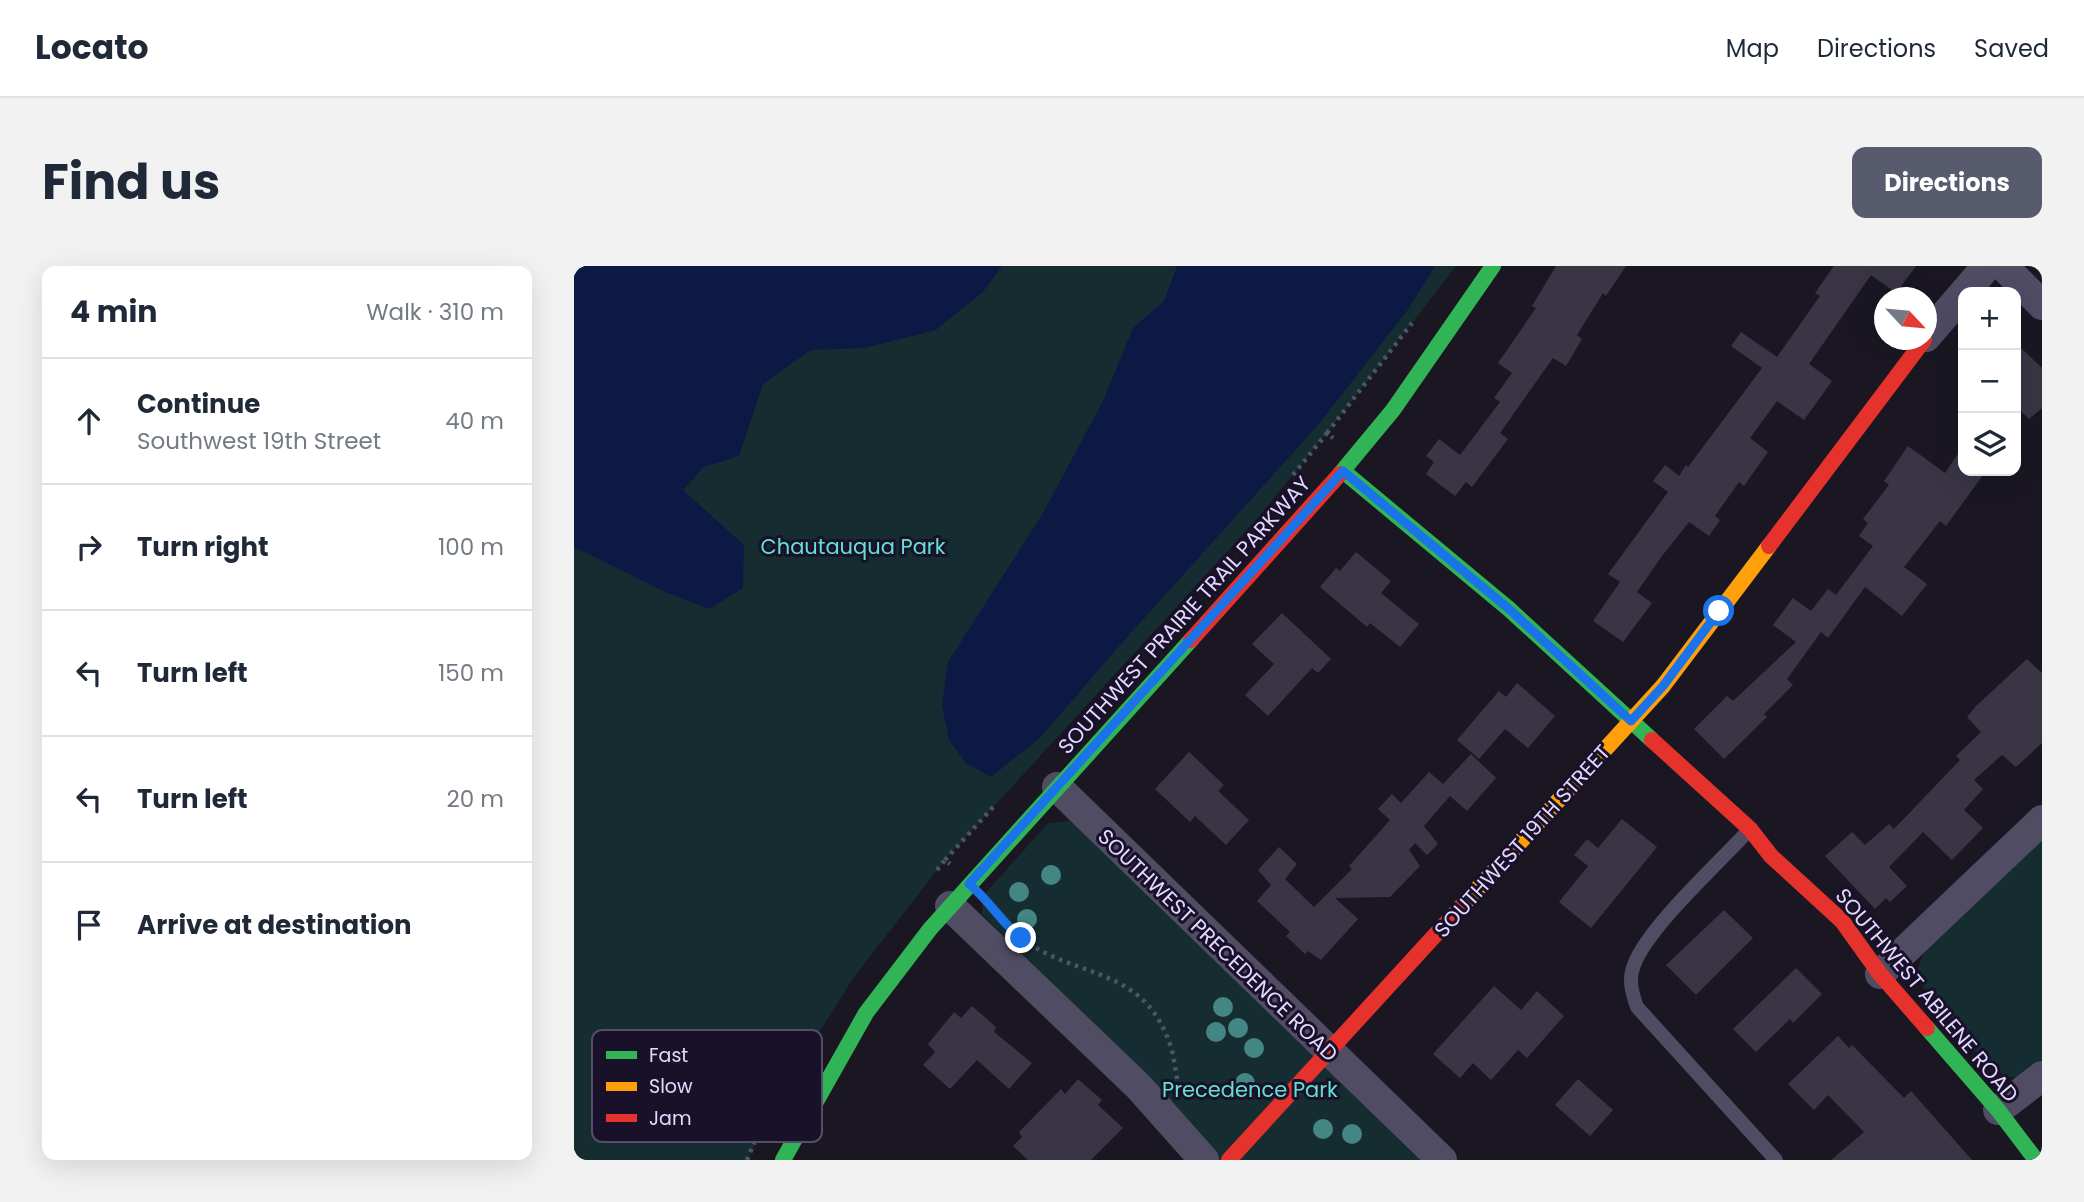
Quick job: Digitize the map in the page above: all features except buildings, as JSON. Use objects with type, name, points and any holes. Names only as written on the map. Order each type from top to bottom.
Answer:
[{"type":"street","name":"SOUTHWEST PRAIRIE TRAIL PARKWAY","points":[[822,1086],[866,1013],[950,906],[1343,471],[1393,410],[1493,266]]},
{"type":"street","name":"SOUTHWEST 19TH STREET","points":[[1937,324],[1987,266]]},
{"type":"street","points":[[2003,266],[2042,305]]},
{"type":"street","name":"SOUTHWEST 19TH STREET","points":[[1229,1160],[1663,686],[1916,350]]},
{"type":"street","name":"SOUTHWEST ABILENE ROAD","points":[[1343,471],[1509,609],[1750,829],[1771,856],[1842,921],[1880,974],[1998,1110],[2036,1160]]},
{"type":"street","name":"SOUTHWEST PRECEDENCE ROAD","points":[[1057,787],[1442,1160]]},
{"type":"street","points":[[1880,974],[2042,820]]},
{"type":"street","points":[[950,906],[1139,1087],[1204,1160]]},
{"type":"street","points":[[1998,1110],[2042,1076]]},
{"type":"street","name":"SOUTHWEST PRAIRIE TRAIL PARKWAY","points":[[783,1160],[793,1142]]},
{"type":"lane","points":[[1750,829],[1654,932],[1638,955],[1631,980],[1637,1007],[1776,1160]]},
{"type":"path","points":[[1327,433],[1417,317]]},
{"type":"path","points":[[1029,944],[1052,956],[1108,975],[1137,995],[1165,1032],[1184,1098]]},
{"type":"green space","name":"Chautauqua Park","points":[[574,266],[1456,266],[1256,520],[945,860],[854,977],[820,1030],[592,1030],[592,1142],[756,1142],[747,1160],[574,1160]]},
{"type":"green space","name":"Precedence Park","points":[[1068,821],[1081,828],[1427,1160],[1217,1160],[982,914],[982,897],[1048,823]]},
{"type":"green space","points":[[2042,835],[2042,1061],[2026,1074],[2014,1077],[1991,1066],[1965,1040],[1922,986],[1917,971],[1924,952]]},
{"type":"water","points":[[574,266],[1002,266],[983,292],[936,330],[864,348],[811,350],[763,384],[739,456],[704,467],[683,490],[744,545],[743,588],[709,609],[667,593],[574,547]]},
{"type":"water","points":[[1177,266],[1435,266],[1409,308],[1319,424],[1041,737],[991,777],[966,763],[949,740],[942,705],[948,662],[1043,513],[1103,401],[1133,328],[1164,301]]},
{"type":"traffic: fast","points":[[1340,474],[1393,410],[1493,266]]},
{"type":"traffic: fast","points":[[1343,471],[1509,609],[1652,740]]},
{"type":"traffic: fast","points":[[822,1091],[866,1013],[930,929],[1191,640]]},
{"type":"traffic: fast","points":[[1927,1028],[1998,1110],[2036,1160]]},
{"type":"traffic: fast","points":[[783,1160],[793,1142]]},
{"type":"traffic: slow","points":[[1460,908],[1663,686],[1769,546]]},
{"type":"traffic: jam","points":[[1769,546],[1916,350]]},
{"type":"traffic: jam","points":[[1191,640],[1340,474]]},
{"type":"traffic: jam","points":[[1652,740],[1750,829],[1771,856],[1842,921],[1880,974],[1927,1028]]},
{"type":"traffic: jam","points":[[1229,1160],[1460,908]]},
{"type":"route","points":[[1021,938],[969,884],[1343,471],[1426,537],[1509,609],[1631,721],[1663,686],[1719,611]]}]
